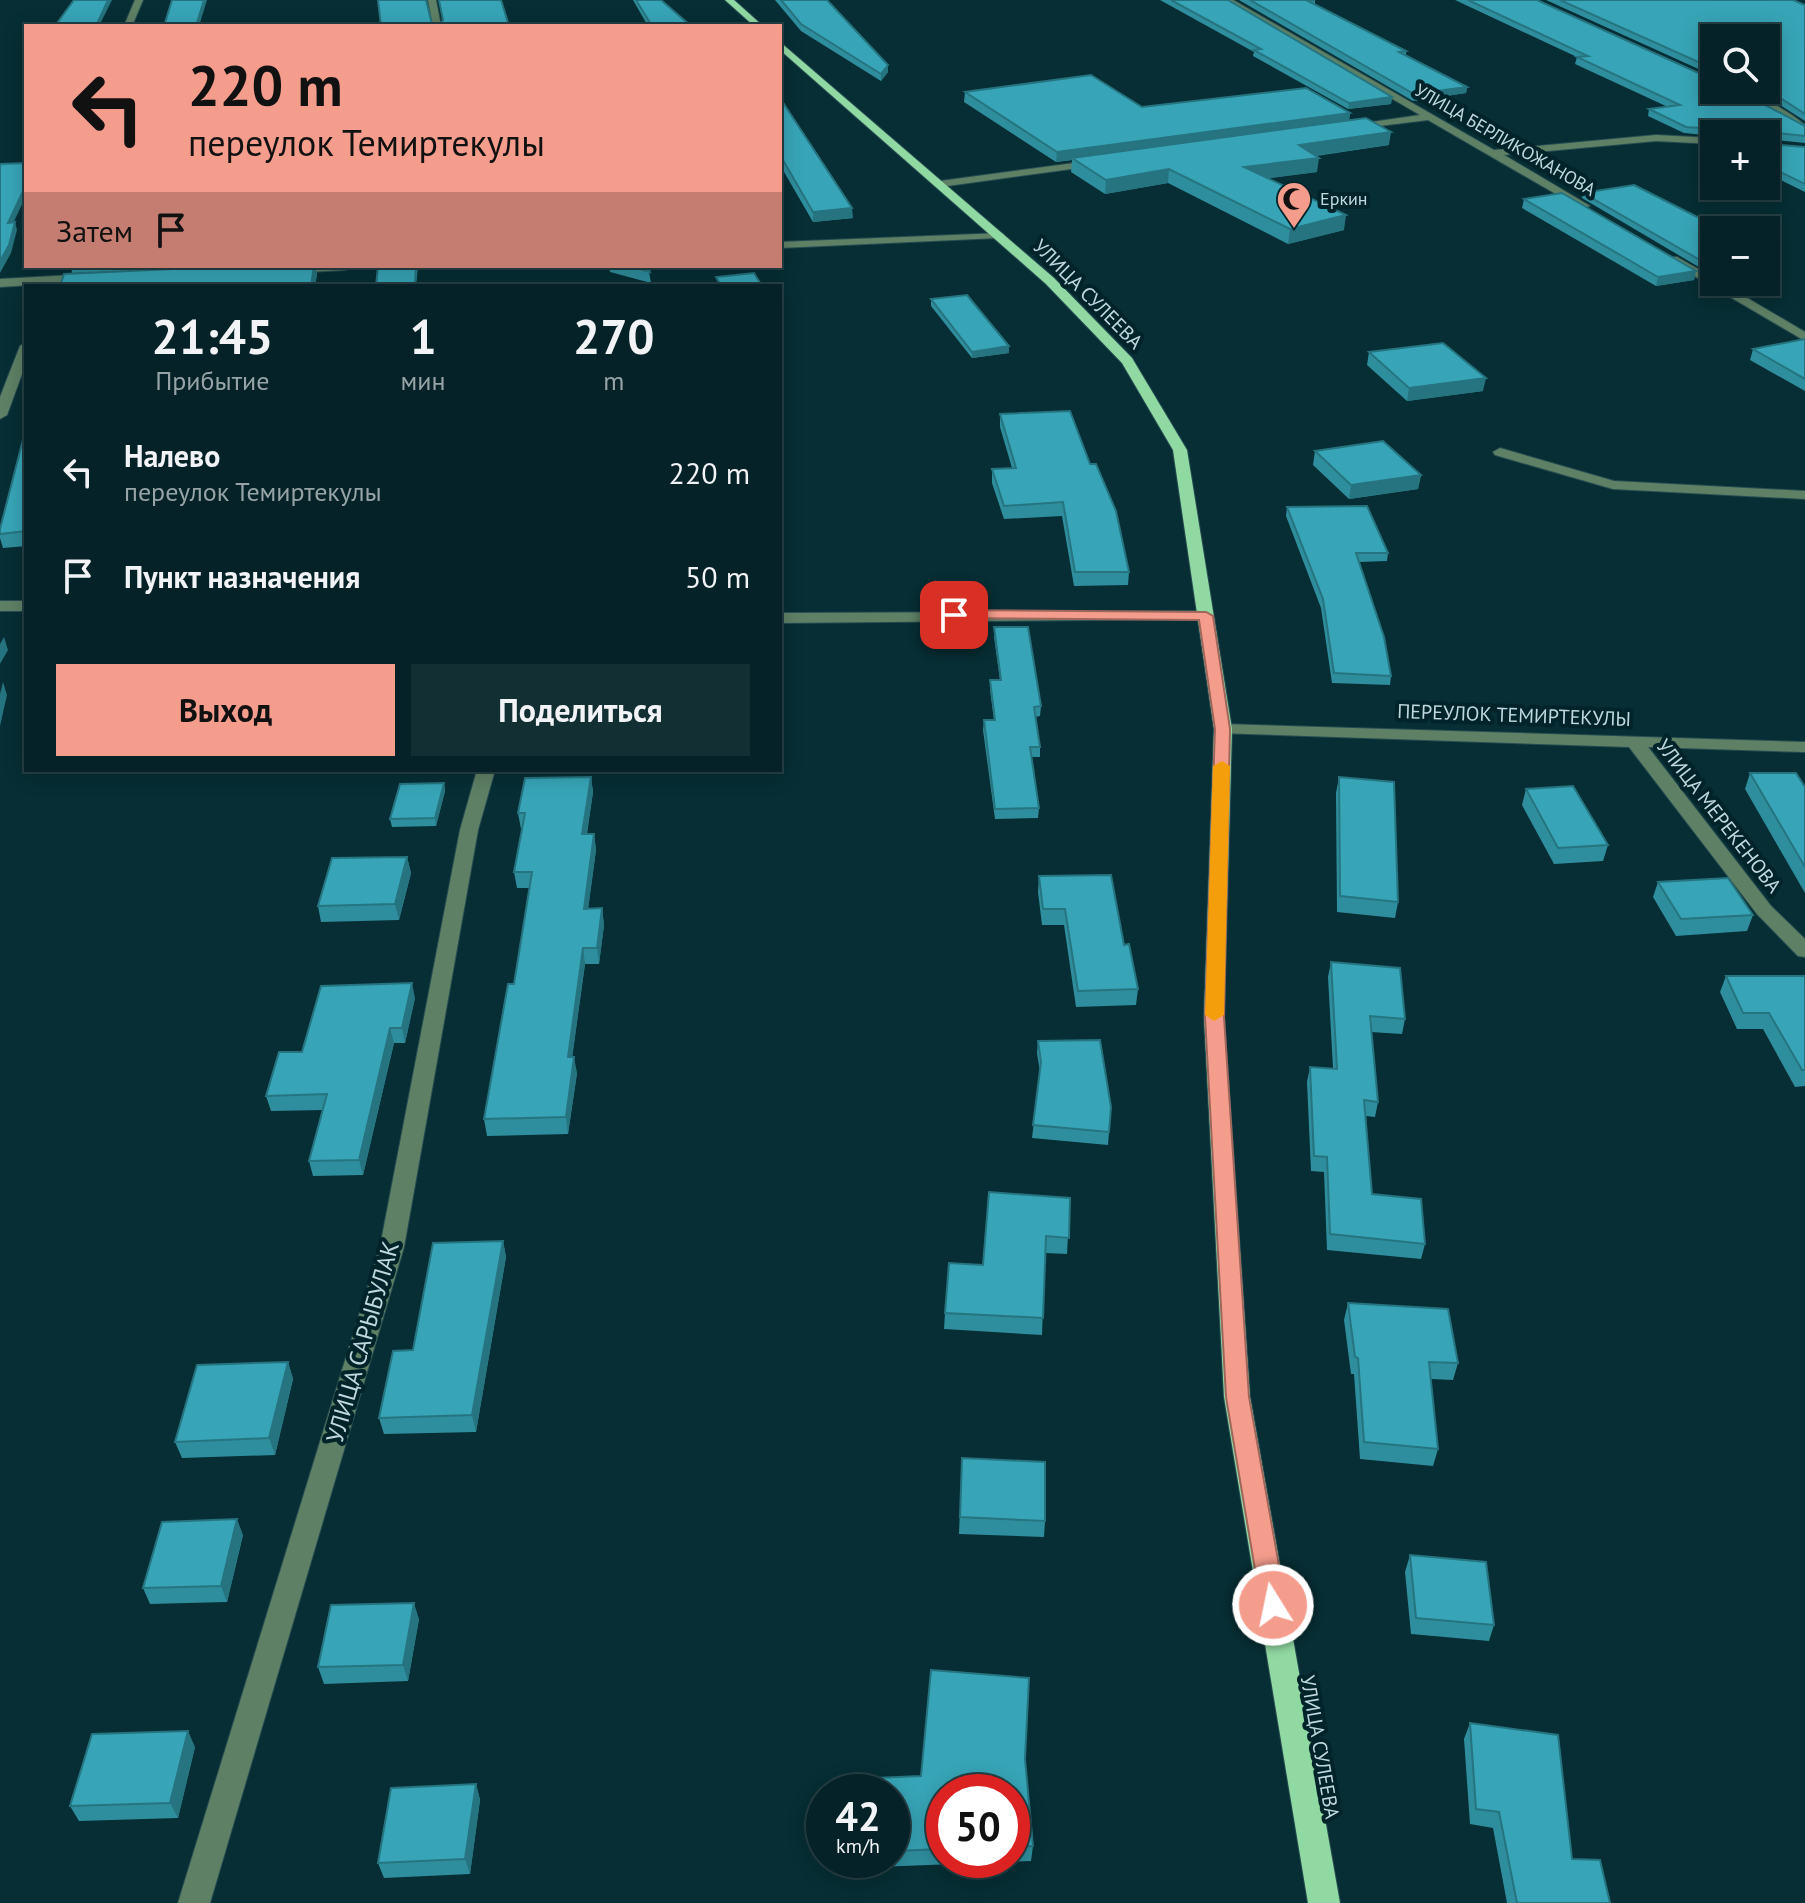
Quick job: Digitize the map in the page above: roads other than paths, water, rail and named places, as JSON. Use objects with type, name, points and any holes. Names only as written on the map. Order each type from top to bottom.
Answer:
[{"type":"main road","points":[[729,0],[757,24]]},
{"type":"main road","name":"УЛИЦА СУЛЕЕВА","points":[[782,47],[1050,281],[1127,361],[1180,450],[1223,729],[1214,1017],[1237,1397],[1324,1903]]},
{"type":"street","points":[[129,24],[139,0]]},
{"type":"street","points":[[432,0],[437,24]]},
{"type":"street","name":"УЛИЦА БЕРЛИКОЖАНОВА","points":[[1227,0],[1588,209]]},
{"type":"street","points":[[1762,104],[1787,115],[1805,130]]},
{"type":"street","points":[[1335,130],[1430,117]]},
{"type":"street","points":[[1494,153],[1656,138],[1700,140]]},
{"type":"street","points":[[940,184],[1114,160]]},
{"type":"street","points":[[782,245],[998,235]]},
{"type":"street","points":[[1656,249],[1805,337]]},
{"type":"street","points":[[284,269],[305,268]]},
{"type":"street","points":[[0,283],[50,283],[98,278]]},
{"type":"street","points":[[0,415],[24,351]]},
{"type":"street","points":[[1500,452],[1613,485],[1805,495]]},
{"type":"street","points":[[0,606],[24,606]]},
{"type":"street","points":[[782,618],[1206,616]]},
{"type":"street","name":"ПЕРЕУЛОК ТЕМИРТЕКУЛЫ","points":[[1223,729],[1805,747]]},
{"type":"street","name":"УЛИЦА МЕРЕКЕНОВА","points":[[1634,741],[1764,910],[1805,951]]},
{"type":"street","name":"УЛИЦА САРЫБУЛАК","points":[[194,1903],[392,1247],[469,830],[485,772]]},
{"type":"place","name":"Еркин","points":[[1294,230]]}]
